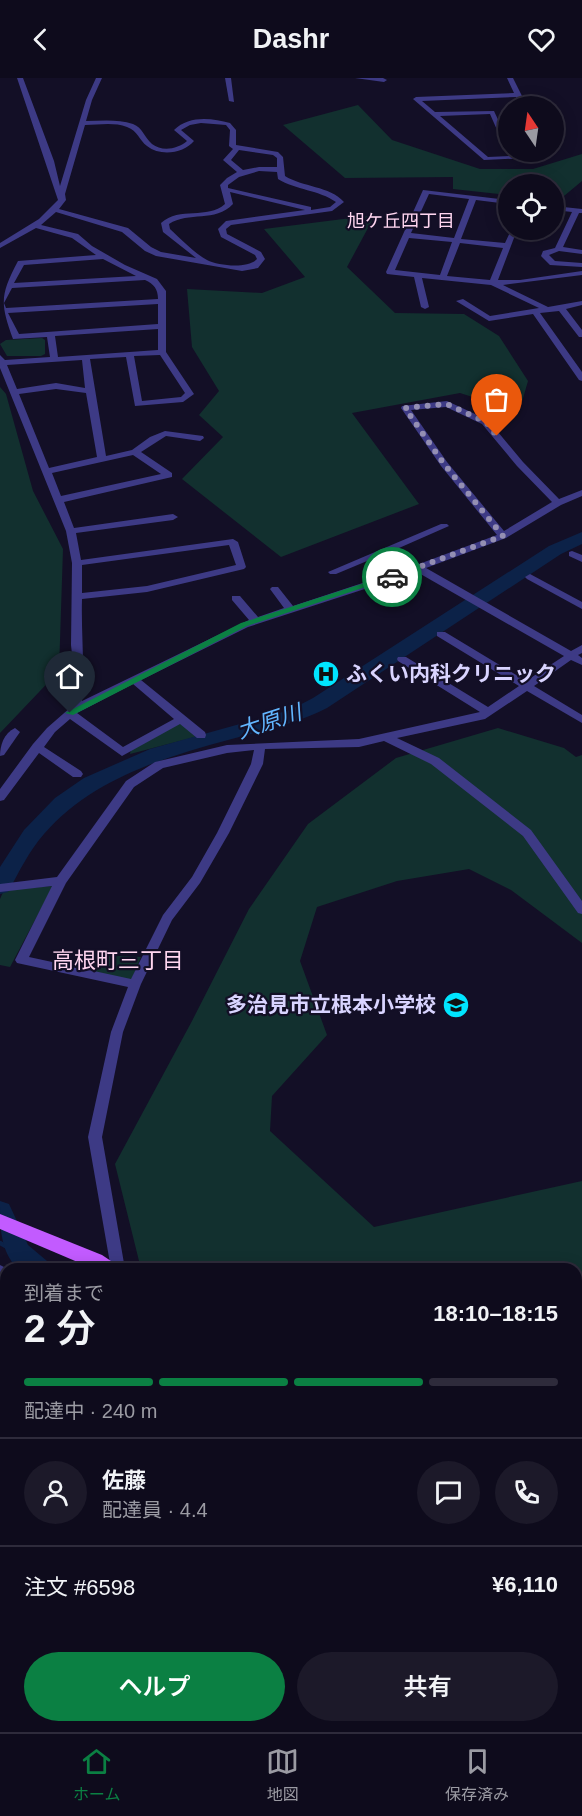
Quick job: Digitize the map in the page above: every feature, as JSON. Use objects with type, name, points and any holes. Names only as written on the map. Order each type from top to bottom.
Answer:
[{"type":"main road","points":[[0,1221],[100,1263]]},
{"type":"street","points":[[0,246],[35,226],[56,210],[62,200],[20,78]]},
{"type":"street","points":[[61,194],[99,78]]},
{"type":"street","points":[[228,78],[232,101]]},
{"type":"street","points":[[358,78],[384,80]]},
{"type":"street","points":[[498,156],[486,159],[416,99],[519,95],[510,78]]},
{"type":"street","points":[[435,114],[492,112],[498,125]]},
{"type":"street","points":[[56,210],[125,230],[148,249],[159,254],[242,269],[255,266],[261,261],[258,254],[224,235],[222,229],[229,223],[316,212],[336,208],[340,202],[338,197],[290,184],[281,177],[280,157],[276,154],[237,148],[230,144],[233,130],[231,126],[214,121],[181,125],[178,132],[191,141],[184,148],[176,150],[152,146],[141,133],[128,125],[83,123]]},
{"type":"street","points":[[237,148],[227,160],[243,173]]},
{"type":"street","points":[[207,264],[164,227],[174,218],[215,213],[226,208],[229,204],[225,189],[226,182],[243,173],[258,168],[282,170]]},
{"type":"street","points":[[225,189],[316,212]]},
{"type":"street","points":[[498,201],[426,192],[390,272],[493,283],[520,282],[582,273]]},
{"type":"street","points":[[443,277],[472,198]]},
{"type":"street","points":[[558,249],[579,211],[564,209]]},
{"type":"street","points":[[35,226],[75,236],[104,257],[154,281],[162,291],[162,352],[190,394],[183,399],[138,404],[130,355]]},
{"type":"street","points":[[406,235],[508,246]]},
{"type":"street","points":[[493,283],[510,240]]},
{"type":"street","points":[[582,252],[558,249],[546,253],[545,259],[552,263],[582,264]]},
{"type":"street","points":[[1,306],[21,262],[104,257]]},
{"type":"street","points":[[417,275],[425,307]]},
{"type":"street","points":[[10,286],[148,278]]},
{"type":"street","points":[[493,283],[547,309]]},
{"type":"street","points":[[1,306],[161,301]]},
{"type":"street","points":[[460,301],[489,319],[582,303]]},
{"type":"street","points":[[1,306],[16,337],[162,326]]},
{"type":"street","points":[[561,308],[582,335]]},
{"type":"street","points":[[536,312],[582,378]]},
{"type":"street","points":[[51,334],[54,359]]},
{"type":"street","points":[[73,710],[79,672],[76,645],[76,563],[71,531],[0,361],[162,352]]},
{"type":"street","points":[[86,357],[102,459]]},
{"type":"street","points":[[569,361],[582,359]]},
{"type":"street","points":[[14,392],[56,386],[90,392]]},
{"type":"street","points":[[503,536],[444,464],[405,408],[447,404],[486,422],[520,464],[558,503]]},
{"type":"street","points":[[46,471],[135,452],[160,434],[200,438]]},
{"type":"street","points":[[58,500],[169,475],[135,452]]},
{"type":"street","points":[[0,797],[51,730],[73,710],[224,633],[418,568],[503,536],[558,503],[582,493]]},
{"type":"street","points":[[71,531],[173,517]]},
{"type":"street","points":[[333,572],[394,549],[444,526]]},
{"type":"street","points":[[76,563],[233,542],[241,567],[147,589],[76,597]]},
{"type":"street","points":[[394,549],[418,568],[582,662]]},
{"type":"street","points":[[530,577],[582,606]]},
{"type":"street","points":[[275,589],[290,609]]},
{"type":"street","points":[[236,598],[255,621]]},
{"type":"street","points":[[441,634],[582,720]]},
{"type":"street","points":[[135,984],[21,960],[61,881],[130,784],[159,765],[227,749],[359,743],[481,717],[486,711],[582,648]]},
{"type":"street","points":[[402,659],[486,711]]},
{"type":"street","points":[[133,679],[201,735]]},
{"type":"street","points":[[73,710],[122,752],[181,719]]},
{"type":"street","points":[[0,752],[15,732]]},
{"type":"street","points":[[385,737],[435,761],[526,833],[582,910]]},
{"type":"street","points":[[117,1263],[95,1137],[111,1055],[135,984],[167,918],[196,880],[223,833],[257,764],[260,746]]},
{"type":"street","points":[[37,747],[77,774]]},
{"type":"street","points":[[0,888],[61,881]]},
{"type":"green space","points":[[358,105],[392,140],[480,169],[533,169],[564,162],[564,160],[582,154],[582,181],[564,196],[564,174],[498,174],[498,194],[453,189],[453,177],[345,178],[283,125]]},
{"type":"green space","points":[[375,215],[347,267],[395,313],[464,314],[499,336],[528,381],[519,412],[460,393],[352,413],[419,504],[281,557],[182,479],[223,437],[199,415],[219,391],[192,347],[187,289],[262,293],[305,277],[264,229]]},
{"type":"green space","points":[[42,338],[45,340],[45,354],[41,356],[7,356],[0,344],[6,340]]},
{"type":"green space","points":[[0,387],[6,394],[33,491],[63,549],[59,671],[0,733]]},
{"type":"green space","points":[[177,724],[184,724],[199,736],[130,754],[131,750]]},
{"type":"green space","points":[[498,728],[564,748],[576,757],[582,755],[582,943],[511,890],[469,869],[397,881],[317,907],[300,961],[327,1035],[272,1096],[270,1131],[374,1227],[582,1181],[582,1263],[140,1263],[115,1164],[249,909],[308,824],[396,758]]},
{"type":"green space","points":[[53,886],[10,967],[0,965],[0,899],[4,890]]},
{"type":"green space","points":[[101,955],[141,957],[131,981],[85,971]]},
{"type":"waterway","name":"大原川","points":[[0,886],[37,828],[62,803],[92,783],[124,767],[193,742],[297,715],[320,703],[555,550],[582,537]]},
{"type":"waterway","name":"大原川","points":[[0,1212],[18,1253],[30,1263]]},
{"type":"waterway","points":[[0,1243],[18,1253]]},
{"type":"way so far","points":[[392,577],[503,536],[444,464],[405,408],[447,404],[486,422],[497,436]]},
{"type":"place","name":"ふくい内科クリニック","points":[[326,674]]},
{"type":"place","name":"多治見市立根本小学校","points":[[456,1005]]},
{"type":"district","name":"旭ケ丘四丁目","points":[[401,221]]},
{"type":"district","name":"高根町三丁目","points":[[118,960]]},
{"type":"route","points":[[70,713],[244,624],[392,577]]}]
